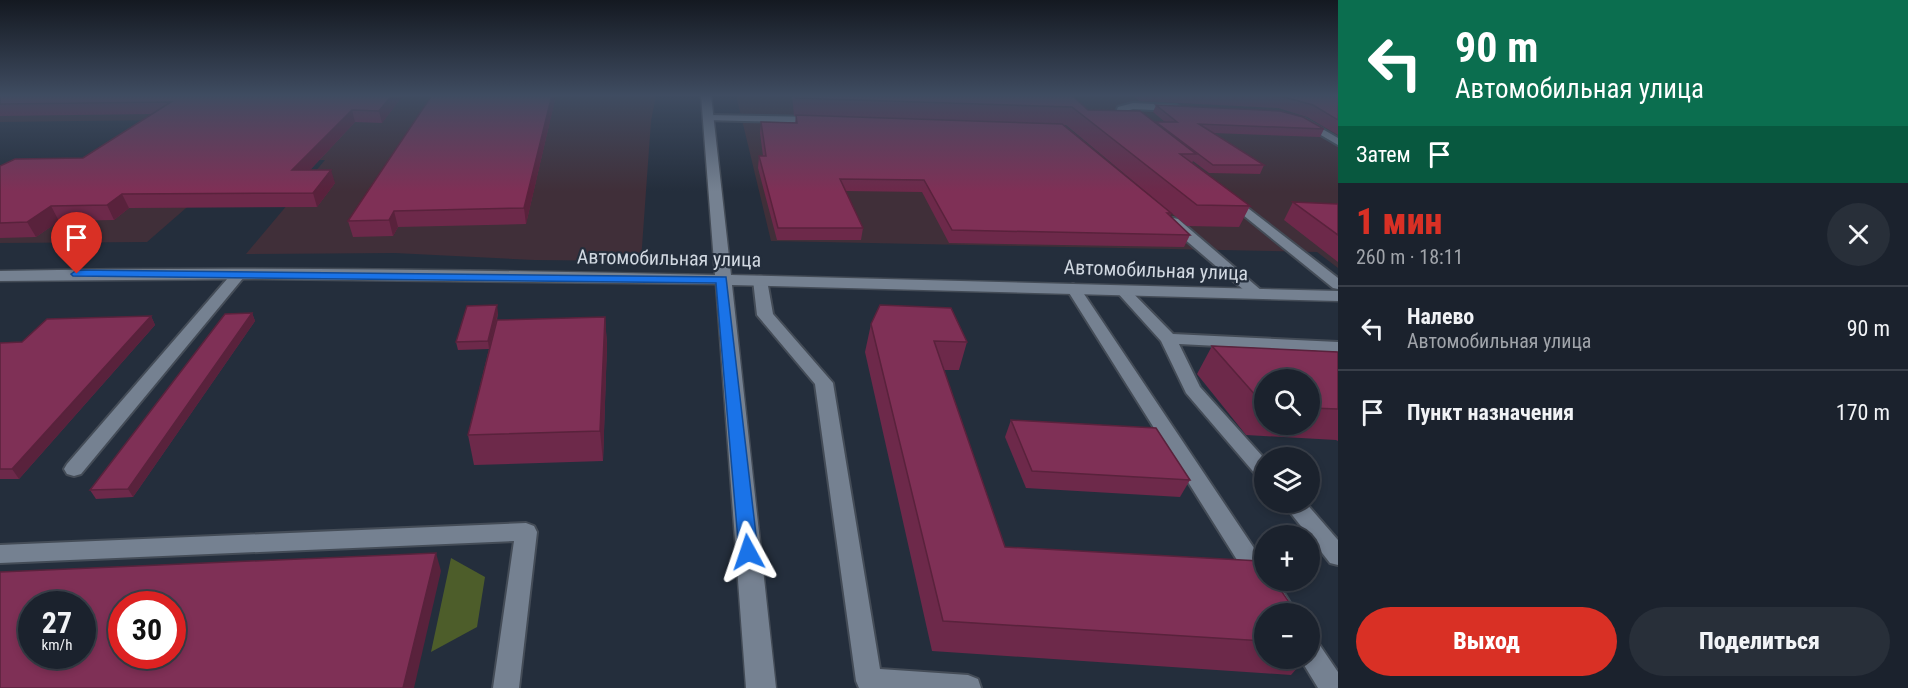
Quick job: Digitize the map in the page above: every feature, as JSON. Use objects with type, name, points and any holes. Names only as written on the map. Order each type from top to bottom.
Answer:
[{"type":"street","points":[[709,127],[761,688]]},
{"type":"street","name":"Автомобильная улица","points":[[0,276],[240,274],[722,279],[1338,296]]},
{"type":"lane","points":[[1140,127],[1148,134]]},
{"type":"lane","points":[[1312,127],[1338,142]]},
{"type":"lane","points":[[1220,191],[1338,285]]},
{"type":"lane","points":[[1167,217],[1257,294]]},
{"type":"lane","points":[[74,469],[240,274]]},
{"type":"lane","points":[[760,280],[765,315],[824,383],[869,681],[968,688]]},
{"type":"lane","points":[[1073,288],[1278,603]]},
{"type":"lane","points":[[1122,290],[1168,339],[1192,389],[1254,460]]},
{"type":"lane","points":[[1168,339],[1338,347]]},
{"type":"lane","points":[[1301,513],[1338,556]]},
{"type":"lane","points":[[0,554],[526,532],[506,688]]},
{"type":"lane","points":[[1320,667],[1333,688]]},
{"type":"shaded area","points":[[150,127],[651,127],[641,261],[534,260],[395,253],[246,254],[325,160],[240,161],[147,242],[0,243],[0,227]]},
{"type":"shaded area","points":[[744,127],[1338,127],[1338,268],[1317,252],[771,241]]},
{"type":"green space","points":[[451,558],[485,577],[477,627],[431,652]]},
{"type":"building","points":[[132,127],[335,127],[292,170],[331,170],[313,193],[122,194],[107,205],[51,206],[27,222],[0,223],[0,166],[15,159],[83,158]]},
{"type":"building","points":[[411,127],[544,127],[524,208],[394,211],[389,220],[348,221]]},
{"type":"building","points":[[762,127],[1066,127],[1171,213],[1167,213],[1190,235],[952,230],[924,180],[840,179],[863,228],[778,228],[759,156],[766,156]]},
{"type":"building","points":[[1098,127],[1161,127],[1196,154],[1180,154],[1250,206],[1197,205]]},
{"type":"building","points":[[1163,127],[1204,127],[1264,165],[1213,165]]},
{"type":"building","points":[[1277,127],[1321,127],[1324,129]]},
{"type":"building","points":[[1293,202],[1338,204],[1338,235]]},
{"type":"building","points":[[497,305],[488,341],[456,342],[467,306]]},
{"type":"building","points":[[880,305],[951,308],[967,342],[934,341],[1005,547],[1254,561],[1254,591],[1281,591],[1290,603],[1254,603],[1254,640],[943,621],[871,324]]},
{"type":"building","points":[[252,313],[128,489],[90,490],[225,314]]},
{"type":"building","points":[[151,316],[12,469],[0,469],[0,343],[22,342],[47,319]]},
{"type":"building","points":[[605,317],[600,431],[468,435],[497,320]]},
{"type":"building","points":[[1212,346],[1338,352],[1338,409],[1320,408],[1320,369],[1254,369],[1254,394]]},
{"type":"building","points":[[1011,420],[1156,428],[1190,480],[1032,471]]},
{"type":"building","points":[[436,553],[403,688],[0,688],[0,572]]},
{"type":"route","points":[[77,274],[722,279],[748,552]]}]
